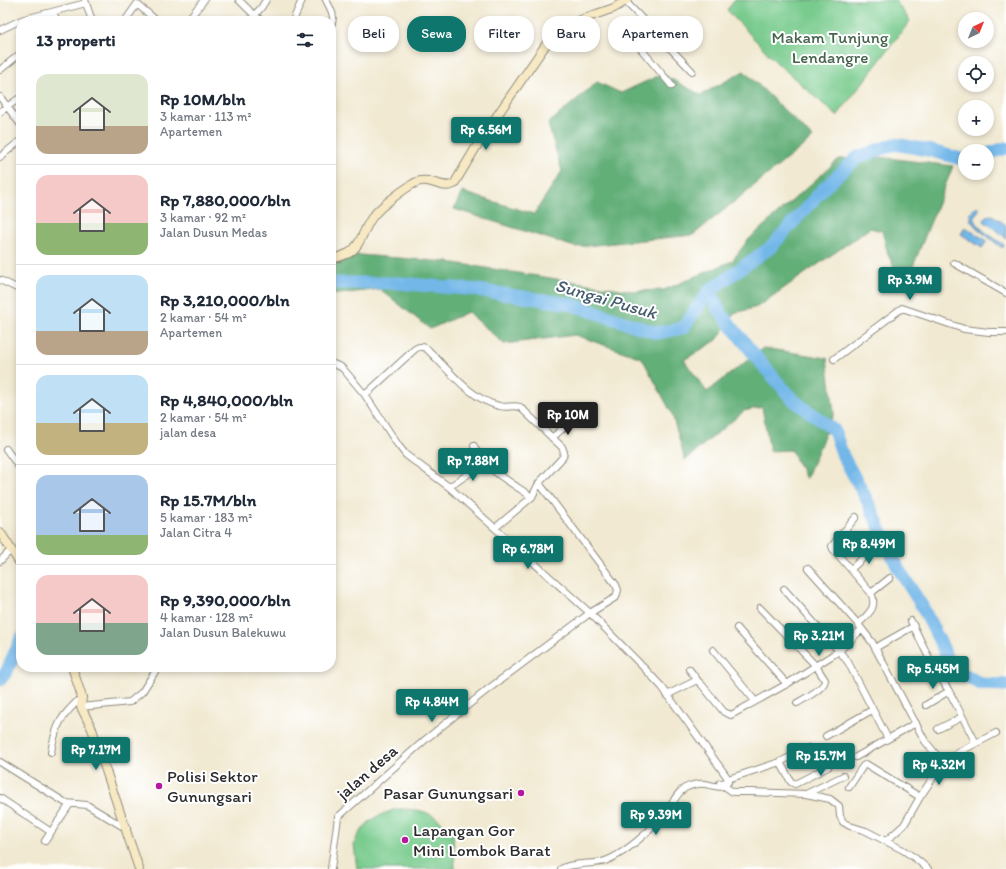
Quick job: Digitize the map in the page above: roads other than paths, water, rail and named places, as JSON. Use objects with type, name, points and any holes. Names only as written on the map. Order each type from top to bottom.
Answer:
[{"type":"street","points":[[191,16],[204,0]]},
{"type":"street","points":[[239,0],[255,16],[266,0]]},
{"type":"street","points":[[295,16],[302,0]]},
{"type":"street","points":[[326,0],[333,16]]},
{"type":"street","points":[[336,258],[352,251],[357,245],[374,214],[412,184],[423,180],[449,186],[454,184],[481,139],[549,40],[576,22],[588,16],[614,8],[626,0],[640,16]]},
{"type":"street","points":[[39,16],[85,2],[90,16]]},
{"type":"street","points":[[129,16],[139,2],[152,16]]},
{"type":"street","points":[[53,12],[54,16]]},
{"type":"street","points":[[0,30],[16,23]]},
{"type":"street","points":[[644,52],[672,86]]},
{"type":"street","points":[[674,52],[692,71]]},
{"type":"street","points":[[0,70],[16,57]]},
{"type":"street","points":[[0,97],[16,118]]},
{"type":"street","points":[[0,112],[16,100]]},
{"type":"street","points":[[0,157],[16,144]]},
{"type":"street","points":[[954,263],[1006,293]]},
{"type":"street","points":[[0,280],[16,288]]},
{"type":"street","points":[[834,359],[902,308],[964,329],[988,332],[1006,332]]},
{"type":"street","points":[[365,395],[415,349],[423,347],[474,393],[488,402],[500,407],[520,407],[563,449],[564,456],[539,483],[532,497],[495,528]]},
{"type":"street","points":[[336,366],[343,369],[365,395],[402,450],[450,487],[590,613],[645,668],[714,757],[728,779]]},
{"type":"street","points":[[552,438],[572,420]]},
{"type":"street","points":[[474,446],[486,462],[502,476],[532,497]]},
{"type":"street","points":[[6,449],[16,463]]},
{"type":"street","points":[[450,487],[486,462]]},
{"type":"street","name":"jalan desa","points":[[331,869],[338,817],[426,739],[462,710],[590,613],[615,598],[618,592],[617,586],[539,483]]},
{"type":"street","points":[[689,669],[727,714],[731,715],[787,684],[839,651],[860,626],[872,608],[874,600],[871,593],[832,546],[856,517]]},
{"type":"street","points":[[0,532],[16,557]]},
{"type":"street","points":[[851,569],[874,548]]},
{"type":"street","points":[[0,561],[12,550]]},
{"type":"street","points":[[808,568],[860,626],[875,648],[925,741],[943,763]]},
{"type":"street","points":[[871,593],[890,578]]},
{"type":"street","points":[[784,588],[848,662],[888,739]]},
{"type":"street","points":[[760,608],[816,666],[825,680],[825,684],[797,703]]},
{"type":"street","points":[[875,648],[913,624],[932,664],[949,691],[976,743]]},
{"type":"street","points":[[737,628],[787,684]]},
{"type":"street","points":[[713,650],[755,701]]},
{"type":"street","points":[[914,674],[932,664]]},
{"type":"street","points":[[74,672],[82,697],[81,707],[92,729],[127,829],[139,869]]},
{"type":"street","points":[[81,707],[130,702],[142,692],[155,672]]},
{"type":"street","points":[[667,695],[695,681],[698,681]]},
{"type":"street","points":[[926,705],[949,691]]},
{"type":"street","points":[[51,752],[54,736],[59,722],[68,710],[82,697]]},
{"type":"street","points":[[826,736],[872,710]]},
{"type":"street","points":[[938,729],[962,717]]},
{"type":"street","points":[[856,757],[916,723]]},
{"type":"street","points":[[886,841],[904,825],[920,797],[943,763],[996,733]]},
{"type":"street","points":[[561,869],[573,865],[596,863],[606,860],[636,841],[669,811],[681,790],[694,785],[718,785],[728,782],[728,779],[780,762],[808,748]]},
{"type":"street","points":[[0,762],[63,802],[87,805],[127,829]]},
{"type":"street","points":[[780,762],[792,782],[795,784],[828,767]]},
{"type":"street","points":[[849,787],[863,766],[866,764],[920,797]]},
{"type":"street","points":[[806,794],[843,776]]},
{"type":"street","points":[[718,785],[733,792],[806,794],[833,800],[839,806],[840,816],[844,822],[850,826],[866,831],[903,850],[928,869]]},
{"type":"street","points":[[0,798],[51,832]]},
{"type":"street","points":[[45,841],[70,804]]},
{"type":"water","points":[[977,206],[979,210],[974,216],[978,225],[981,229],[1003,244],[1004,247],[1001,247],[978,229],[971,221],[970,213]]},
{"type":"water","points":[[992,215],[1006,225],[1006,238],[984,221],[986,216]]},
{"type":"water","points":[[965,227],[987,241],[982,248],[961,234]]},
{"type":"waterway","name":"Sungai Pusuk","points":[[336,283],[398,283],[477,290],[570,304],[657,333],[683,328],[709,291],[771,247],[824,188],[858,157],[895,144],[928,150],[958,158]]},
{"type":"waterway","name":"Sungai Pusuk","points":[[994,152],[1006,148]]},
{"type":"waterway","points":[[709,291],[713,296],[718,309],[792,399],[834,430],[843,456],[866,498],[898,568],[922,606],[943,648],[949,666],[981,684],[1006,685]]},
{"type":"waterway","name":"Sungai Pusuk","points":[[0,680],[7,671],[16,650]]},
{"type":"place","name":"Polisi Sektor Gunungsari","points":[[159,786]]},
{"type":"place","name":"Pasar Gunungsari","points":[[521,793]]},
{"type":"place","name":"Lapangan Gor Mini Lombok Barat","points":[[405,840]]},
{"type":"park label","name":"Makam Tunjung Lendangre","points":[[830,47]]}]
